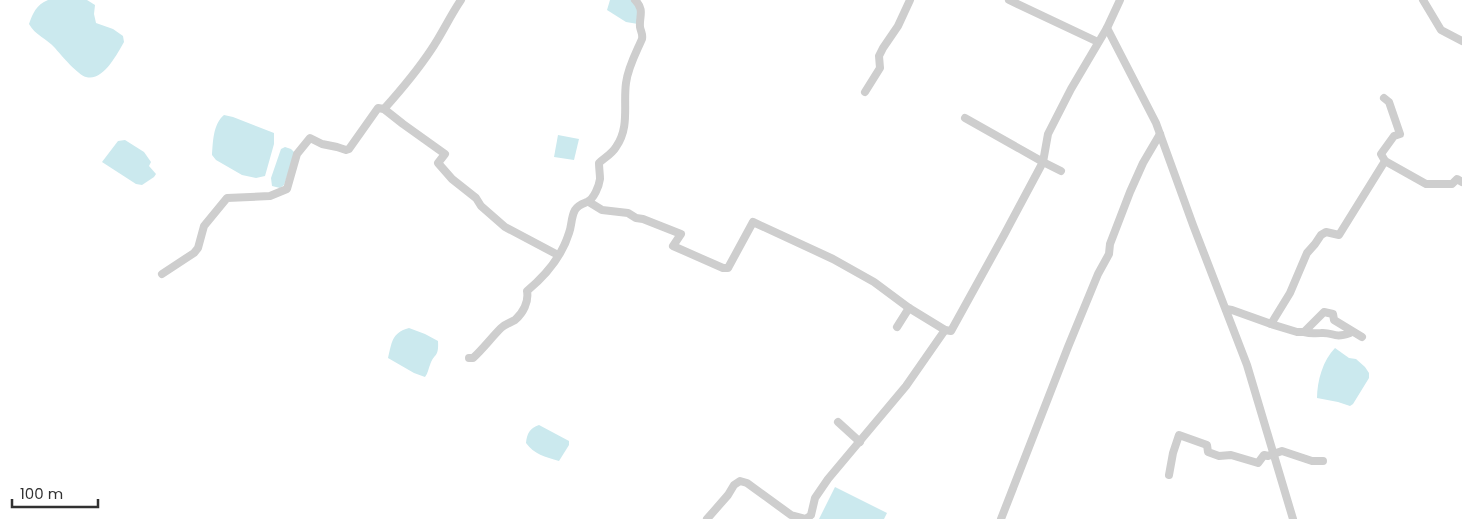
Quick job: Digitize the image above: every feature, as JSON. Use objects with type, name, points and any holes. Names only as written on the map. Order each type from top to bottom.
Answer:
[{"type":"street","points":[[384,109],[418,69],[442,34],[448,19],[461,0]]},
{"type":"street","points":[[469,358],[473,358],[500,329],[520,314],[526,305],[527,291],[548,272],[558,255],[569,233],[576,208],[589,202],[593,196],[600,178],[599,163],[615,149],[620,140],[626,117],[628,72],[643,35],[640,27],[641,8],[636,0]]},
{"type":"street","points":[[865,92],[880,68],[879,56],[898,26],[910,0]]},
{"type":"street","points":[[1009,0],[1098,42]]},
{"type":"street","points":[[589,202],[602,210],[628,213],[636,218],[644,219],[681,234],[673,246],[722,268],[728,268],[753,222],[833,259],[874,282],[909,308],[945,330],[951,331],[1043,162],[1048,134],[1120,0]]},
{"type":"street","points":[[1423,0],[1441,30],[1462,41]]},
{"type":"street","points":[[1106,28],[1156,123],[1247,365],[1293,519]]},
{"type":"street","points":[[1384,98],[1389,102],[1400,134],[1394,136],[1381,154],[1385,161],[1426,184],[1452,184],[1457,179],[1462,182]]},
{"type":"street","points":[[162,274],[194,253],[198,248],[204,226],[227,198],[270,196],[287,188],[297,154],[310,138],[322,144],[346,150],[349,149],[378,108],[384,109],[446,154],[438,163],[452,179],[476,198],[481,206],[505,227],[558,255]]},
{"type":"street","points":[[965,118],[1061,171]]},
{"type":"street","points":[[1001,519],[1068,347],[1098,274],[1109,254],[1110,244],[1130,192],[1143,162],[1160,134]]},
{"type":"street","points":[[1271,324],[1290,292],[1307,253],[1321,235],[1326,232],[1339,235],[1385,161]]},
{"type":"street","points":[[897,327],[909,308]]},
{"type":"street","points":[[1226,309],[1298,332],[1327,334],[1336,337],[1350,334],[1351,331]]},
{"type":"street","points":[[1304,332],[1324,312],[1329,312],[1333,314],[1334,320],[1362,338]]},
{"type":"street","points":[[707,519],[728,495],[734,485],[740,481],[747,482],[791,515],[806,519],[811,515],[815,498],[828,479],[906,386],[945,330]]},
{"type":"street","points":[[838,422],[860,442]]},
{"type":"street","points":[[1169,475],[1179,435],[1207,445],[1208,452],[1219,456],[1231,455],[1258,463],[1264,455],[1282,451],[1312,461],[1323,461]]},
{"type":"water","points":[[48,0],[87,0],[95,5],[96,23],[113,29],[123,36],[124,42],[104,71],[92,77],[86,77],[79,73],[52,45],[32,28],[29,24],[34,13],[41,4]]},
{"type":"water","points":[[610,0],[633,0],[638,4],[638,24],[626,22],[607,10]]},
{"type":"water","points":[[224,115],[274,133],[274,144],[265,176],[256,178],[242,175],[216,160],[212,155],[216,128]]},
{"type":"water","points":[[558,135],[579,139],[574,160],[554,157]]},
{"type":"water","points":[[125,140],[144,152],[151,162],[149,166],[156,174],[142,185],[136,184],[102,162],[118,141]]},
{"type":"water","points":[[285,147],[295,153],[284,185],[280,188],[272,186],[271,178],[281,149]]},
{"type":"water","points":[[409,328],[438,341],[437,353],[425,377],[388,358],[393,339],[403,330]]},
{"type":"water","points":[[1335,348],[1349,358],[1356,359],[1369,373],[1369,378],[1350,406],[1317,398],[1322,371],[1327,358]]},
{"type":"water","points":[[539,425],[569,441],[569,445],[559,461],[536,452],[526,443],[530,431]]},
{"type":"water","points":[[835,487],[887,513],[884,519],[819,519]]}]
